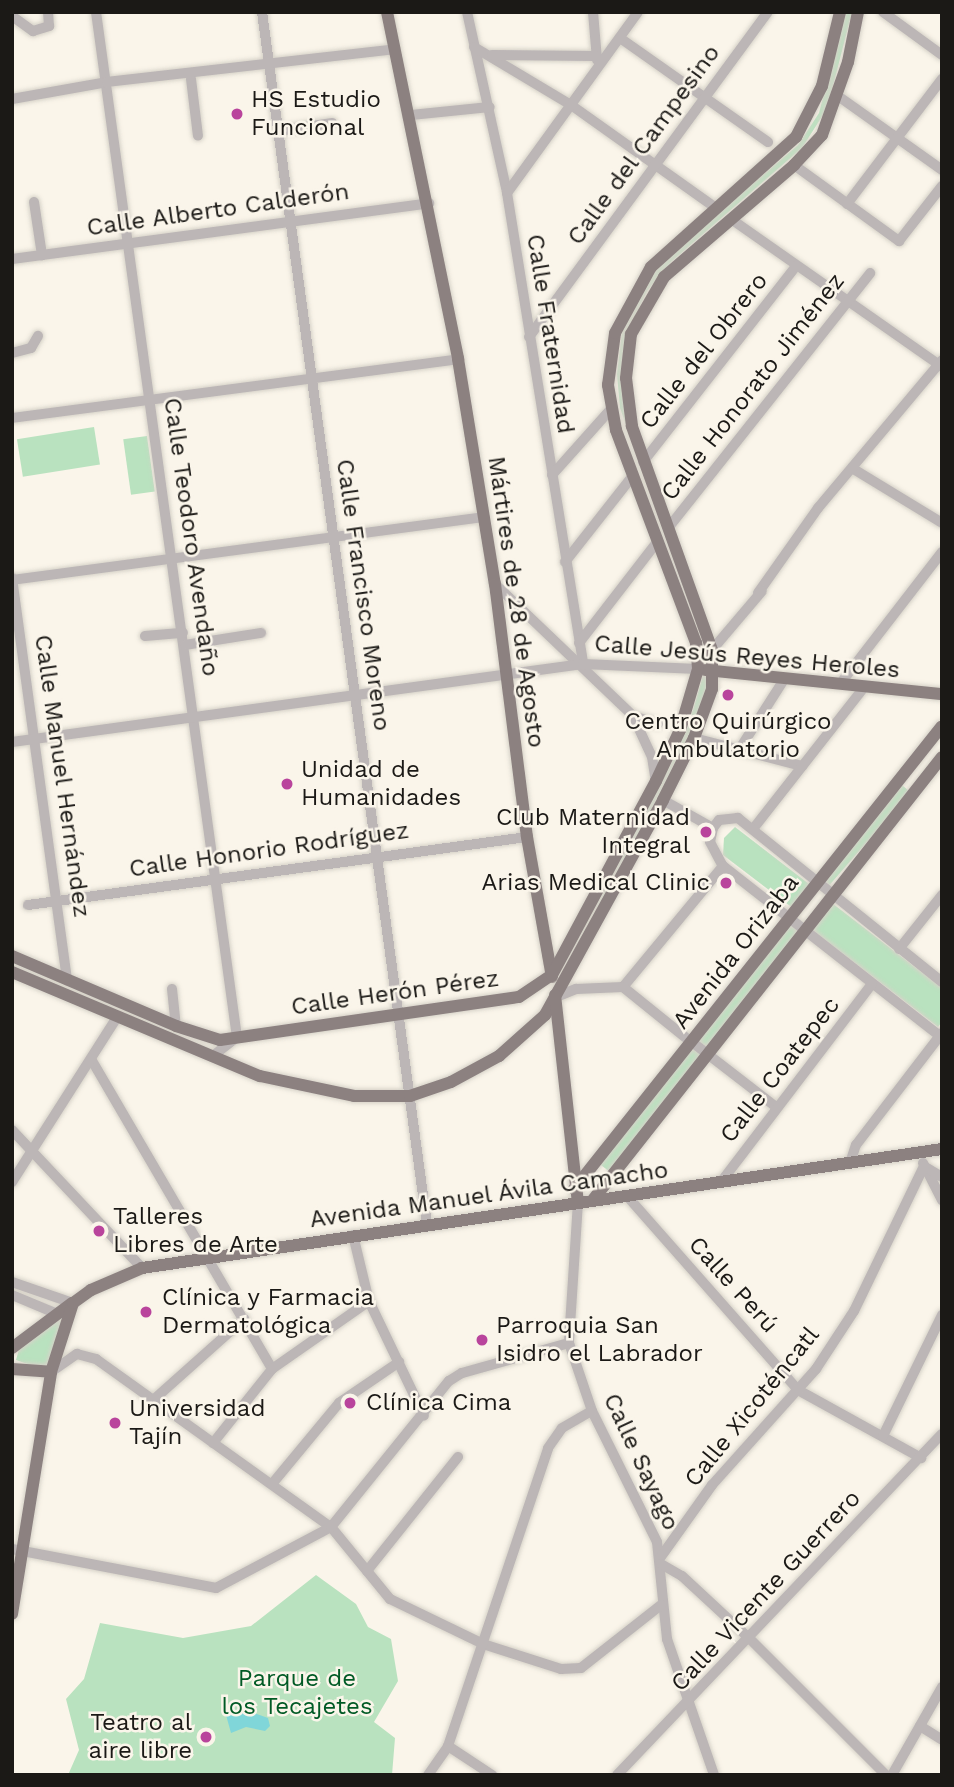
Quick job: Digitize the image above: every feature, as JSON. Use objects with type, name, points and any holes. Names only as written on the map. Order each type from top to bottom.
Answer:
[{"type":"main road","name":"Mártires de 28 de Agosto","points":[[387,12],[429,203],[495,584],[527,837],[556,997],[576,1187]]},
{"type":"main road","points":[[552,975],[680,730],[698,669],[696,643],[632,477],[611,409],[609,357],[624,310],[651,267],[783,152],[805,125],[822,86],[840,12]]},
{"type":"main road","points":[[14,964],[117,1017],[270,1079],[324,1093],[410,1096],[451,1082],[499,1056],[545,1015],[694,738],[710,698],[714,671],[712,650],[643,462],[627,389],[631,334],[664,276],[794,165],[822,135],[838,96],[858,12]]},
{"type":"main road","name":"Calle Jesús Reyes Heroles","points":[[698,669],[942,694]]},
{"type":"main road","name":"Avenida Orizaba","points":[[571,1203],[576,1187],[688,1039],[790,919],[942,727]]},
{"type":"main road","name":"Avenida Orizaba","points":[[592,1201],[942,757]]},
{"type":"main road","name":"Calle Herón Pérez","points":[[14,964],[67,980],[207,1038],[237,1037],[519,997],[552,975]]},
{"type":"main road","name":"Avenida Manuel Ávila Camacho","points":[[15,1346],[91,1290],[142,1268],[942,1149]]},
{"type":"main road","points":[[594,1164],[598,1174],[609,1178]]},
{"type":"main road","points":[[12,1614],[17,1549],[51,1372],[72,1303]]},
{"type":"main road","points":[[15,1346],[17,1370],[51,1372]]},
{"type":"street","points":[[12,16],[33,31],[49,26],[48,12]]},
{"type":"street","name":"Calle Teodoro Avendaño","points":[[96,12],[152,401],[237,1037]]},
{"type":"street","name":"Calle Francisco Moreno","points":[[262,12],[427,1225]]},
{"type":"street","name":"Calle Fraternidad","points":[[467,12],[507,193],[583,664]]},
{"type":"street","points":[[593,12],[598,62]]},
{"type":"street","points":[[507,193],[571,105],[598,62],[620,38],[638,12]]},
{"type":"street","name":"Calle del Campesino","points":[[529,337],[768,12]]},
{"type":"street","points":[[883,12],[942,55]]},
{"type":"street","points":[[620,38],[768,142]]},
{"type":"street","points":[[474,47],[571,105],[716,208]]},
{"type":"street","points":[[12,99],[107,82],[395,49]]},
{"type":"street","points":[[491,55],[598,62]]},
{"type":"street","points":[[170,75],[191,79],[239,73],[248,66]]},
{"type":"street","points":[[191,79],[198,136]]},
{"type":"street","points":[[847,204],[942,79]]},
{"type":"street","points":[[838,96],[942,170]]},
{"type":"street","points":[[411,115],[490,107]]},
{"type":"street","points":[[279,131],[332,123]]},
{"type":"street","points":[[794,165],[899,241],[942,186]]},
{"type":"street","points":[[34,202],[42,255]]},
{"type":"street","name":"Calle Alberto Calderón","points":[[12,259],[429,203]]},
{"type":"street","points":[[712,650],[852,468],[940,364],[796,267],[731,219]]},
{"type":"street","name":"Calle del Obrero","points":[[643,462],[796,267]]},
{"type":"street","name":"Calle Honorato Jiménez","points":[[668,527],[870,273]]},
{"type":"street","points":[[12,353],[31,348],[38,336]]},
{"type":"street","points":[[12,418],[458,359]]},
{"type":"street","points":[[552,475],[611,409]]},
{"type":"street","points":[[852,468],[942,523]]},
{"type":"street","points":[[565,562],[632,477]]},
{"type":"street","points":[[12,579],[484,517]]},
{"type":"street","points":[[579,643],[657,542]]},
{"type":"street","points":[[839,684],[942,552]]},
{"type":"street","name":"Calle Manuel Hernández","points":[[12,579],[60,902],[67,980]]},
{"type":"street","points":[[495,584],[583,664],[633,716],[652,757],[656,780]]},
{"type":"street","points":[[145,636],[183,633]]},
{"type":"street","points":[[185,645],[261,633]]},
{"type":"street","name":"Calle Jesús Reyes Heroles","points":[[12,742],[583,664],[698,669]]},
{"type":"street","points":[[739,750],[785,678]]},
{"type":"street","points":[[753,829],[865,686]]},
{"type":"street","points":[[633,716],[658,724]]},
{"type":"street","points":[[694,738],[802,766]]},
{"type":"street","points":[[901,779],[915,792]]},
{"type":"street","points":[[663,800],[713,828]]},
{"type":"street","points":[[850,1163],[856,1145],[941,1036],[872,985],[723,866],[710,842],[713,828],[728,817],[753,829],[817,884],[942,982]]},
{"type":"street","name":"Calle Honorio Rodríguez","points":[[28,905],[377,855],[527,837]]},
{"type":"street","points":[[623,987],[723,866]]},
{"type":"street","points":[[899,949],[942,895]]},
{"type":"street","name":"Calle Coatepec","points":[[721,1182],[872,985]]},
{"type":"street","points":[[556,997],[576,989],[623,987],[776,1107]]},
{"type":"street","points":[[172,989],[176,1027]]},
{"type":"street","points":[[12,1182],[117,1017]]},
{"type":"street","points":[[213,1056],[237,1037]]},
{"type":"street","points":[[91,1059],[210,1258],[272,1369]]},
{"type":"street","points":[[12,1130],[142,1268]]},
{"type":"street","points":[[921,1152],[924,1166],[942,1200]]},
{"type":"street","points":[[924,1166],[942,1177]]},
{"type":"street","name":"Calle Xicoténcatl","points":[[660,1561],[712,1485],[798,1390],[854,1311],[924,1166]]},
{"type":"street","name":"Calle Perú","points":[[626,1196],[798,1390],[921,1458]]},
{"type":"street","name":"Calle Sayago","points":[[571,1203],[569,1343],[592,1411],[651,1527],[660,1561],[667,1639],[714,1775]]},
{"type":"street","points":[[354,1235],[369,1301],[424,1416]]},
{"type":"street","points":[[12,1282],[72,1303]]},
{"type":"street","points":[[12,1295],[55,1314]]},
{"type":"street","points":[[213,1443],[272,1369],[369,1301]]},
{"type":"street","points":[[883,1436],[942,1315]]},
{"type":"street","points":[[151,1402],[244,1319]]},
{"type":"street","points":[[17,1549],[216,1588],[331,1527],[424,1416],[449,1381],[462,1373],[569,1343]]},
{"type":"street","points":[[51,1372],[77,1354],[87,1356],[331,1527],[390,1599],[483,1644],[561,1669],[581,1668],[662,1605]]},
{"type":"street","points":[[272,1484],[339,1403],[399,1362]]},
{"type":"street","points":[[428,1775],[448,1746],[548,1448],[562,1428],[592,1411]]},
{"type":"street","name":"Calle Vicente Guerrero","points":[[617,1775],[689,1704],[942,1434]]},
{"type":"street","points":[[366,1571],[458,1457]]},
{"type":"street","points":[[660,1561],[682,1576],[749,1638],[886,1775]]},
{"type":"street","points":[[892,1775],[942,1687]]},
{"type":"street","points":[[920,1726],[942,1741]]},
{"type":"street","points":[[448,1746],[492,1775]]},
{"type":"green space","points":[[845,12],[852,12],[832,90],[823,115],[802,148],[671,262],[647,291],[627,333],[621,374],[625,406],[642,465],[702,619],[709,661],[704,661],[697,622],[620,408],[617,374],[622,332],[642,288],[667,257],[798,145],[819,113]]},
{"type":"green space","points":[[94,427],[100,465],[23,477],[17,439]]},
{"type":"green space","points":[[147,436],[155,491],[131,495],[123,439]]},
{"type":"green space","points":[[703,675],[710,675],[700,714],[566,979],[564,967],[693,710]]},
{"type":"green space","points":[[902,785],[910,792],[830,885],[821,878]]},
{"type":"green space","points":[[735,827],[813,887],[794,909],[723,855],[724,838]]},
{"type":"green space","points":[[832,903],[942,988],[942,1022],[938,1027],[811,929]]},
{"type":"green space","points":[[789,923],[799,931],[705,1048],[697,1041]]},
{"type":"green space","points":[[692,1047],[701,1054],[609,1171],[600,1164]]},
{"type":"green space","points":[[58,1318],[62,1319],[51,1365],[36,1367],[16,1360],[19,1349]]},
{"type":"green space","name":"Parque de los Tecajetes","points":[[316,1575],[356,1604],[368,1627],[391,1639],[398,1681],[374,1722],[395,1738],[392,1775],[68,1775],[79,1750],[66,1699],[84,1679],[100,1623],[183,1638],[251,1626]]},
{"type":"water","points":[[248,1711],[268,1718],[270,1726],[265,1731],[246,1727],[231,1733],[226,1715]]},
{"type":"place","name":"HS Estudio Funcional","points":[[237,114]]},
{"type":"place","name":"Centro Quirúrgico Ambulatorio","points":[[728,695]]},
{"type":"place","name":"Unidad de Humanidades","points":[[287,784]]},
{"type":"place","name":"Club Maternidad Integral","points":[[706,832]]},
{"type":"place","name":"Arias Medical Clinic","points":[[726,883]]},
{"type":"place","name":"Talleres Libres de Arte","points":[[99,1231]]},
{"type":"place","name":"Clínica y Farmacia Dermatológica","points":[[146,1312]]},
{"type":"place","name":"Parroquia San Isidro el Labrador","points":[[482,1340]]},
{"type":"place","name":"Clínica Cima","points":[[350,1403]]},
{"type":"place","name":"Universidad Tajín","points":[[115,1423]]},
{"type":"place","name":"Teatro al aire libre","points":[[206,1737]]}]
